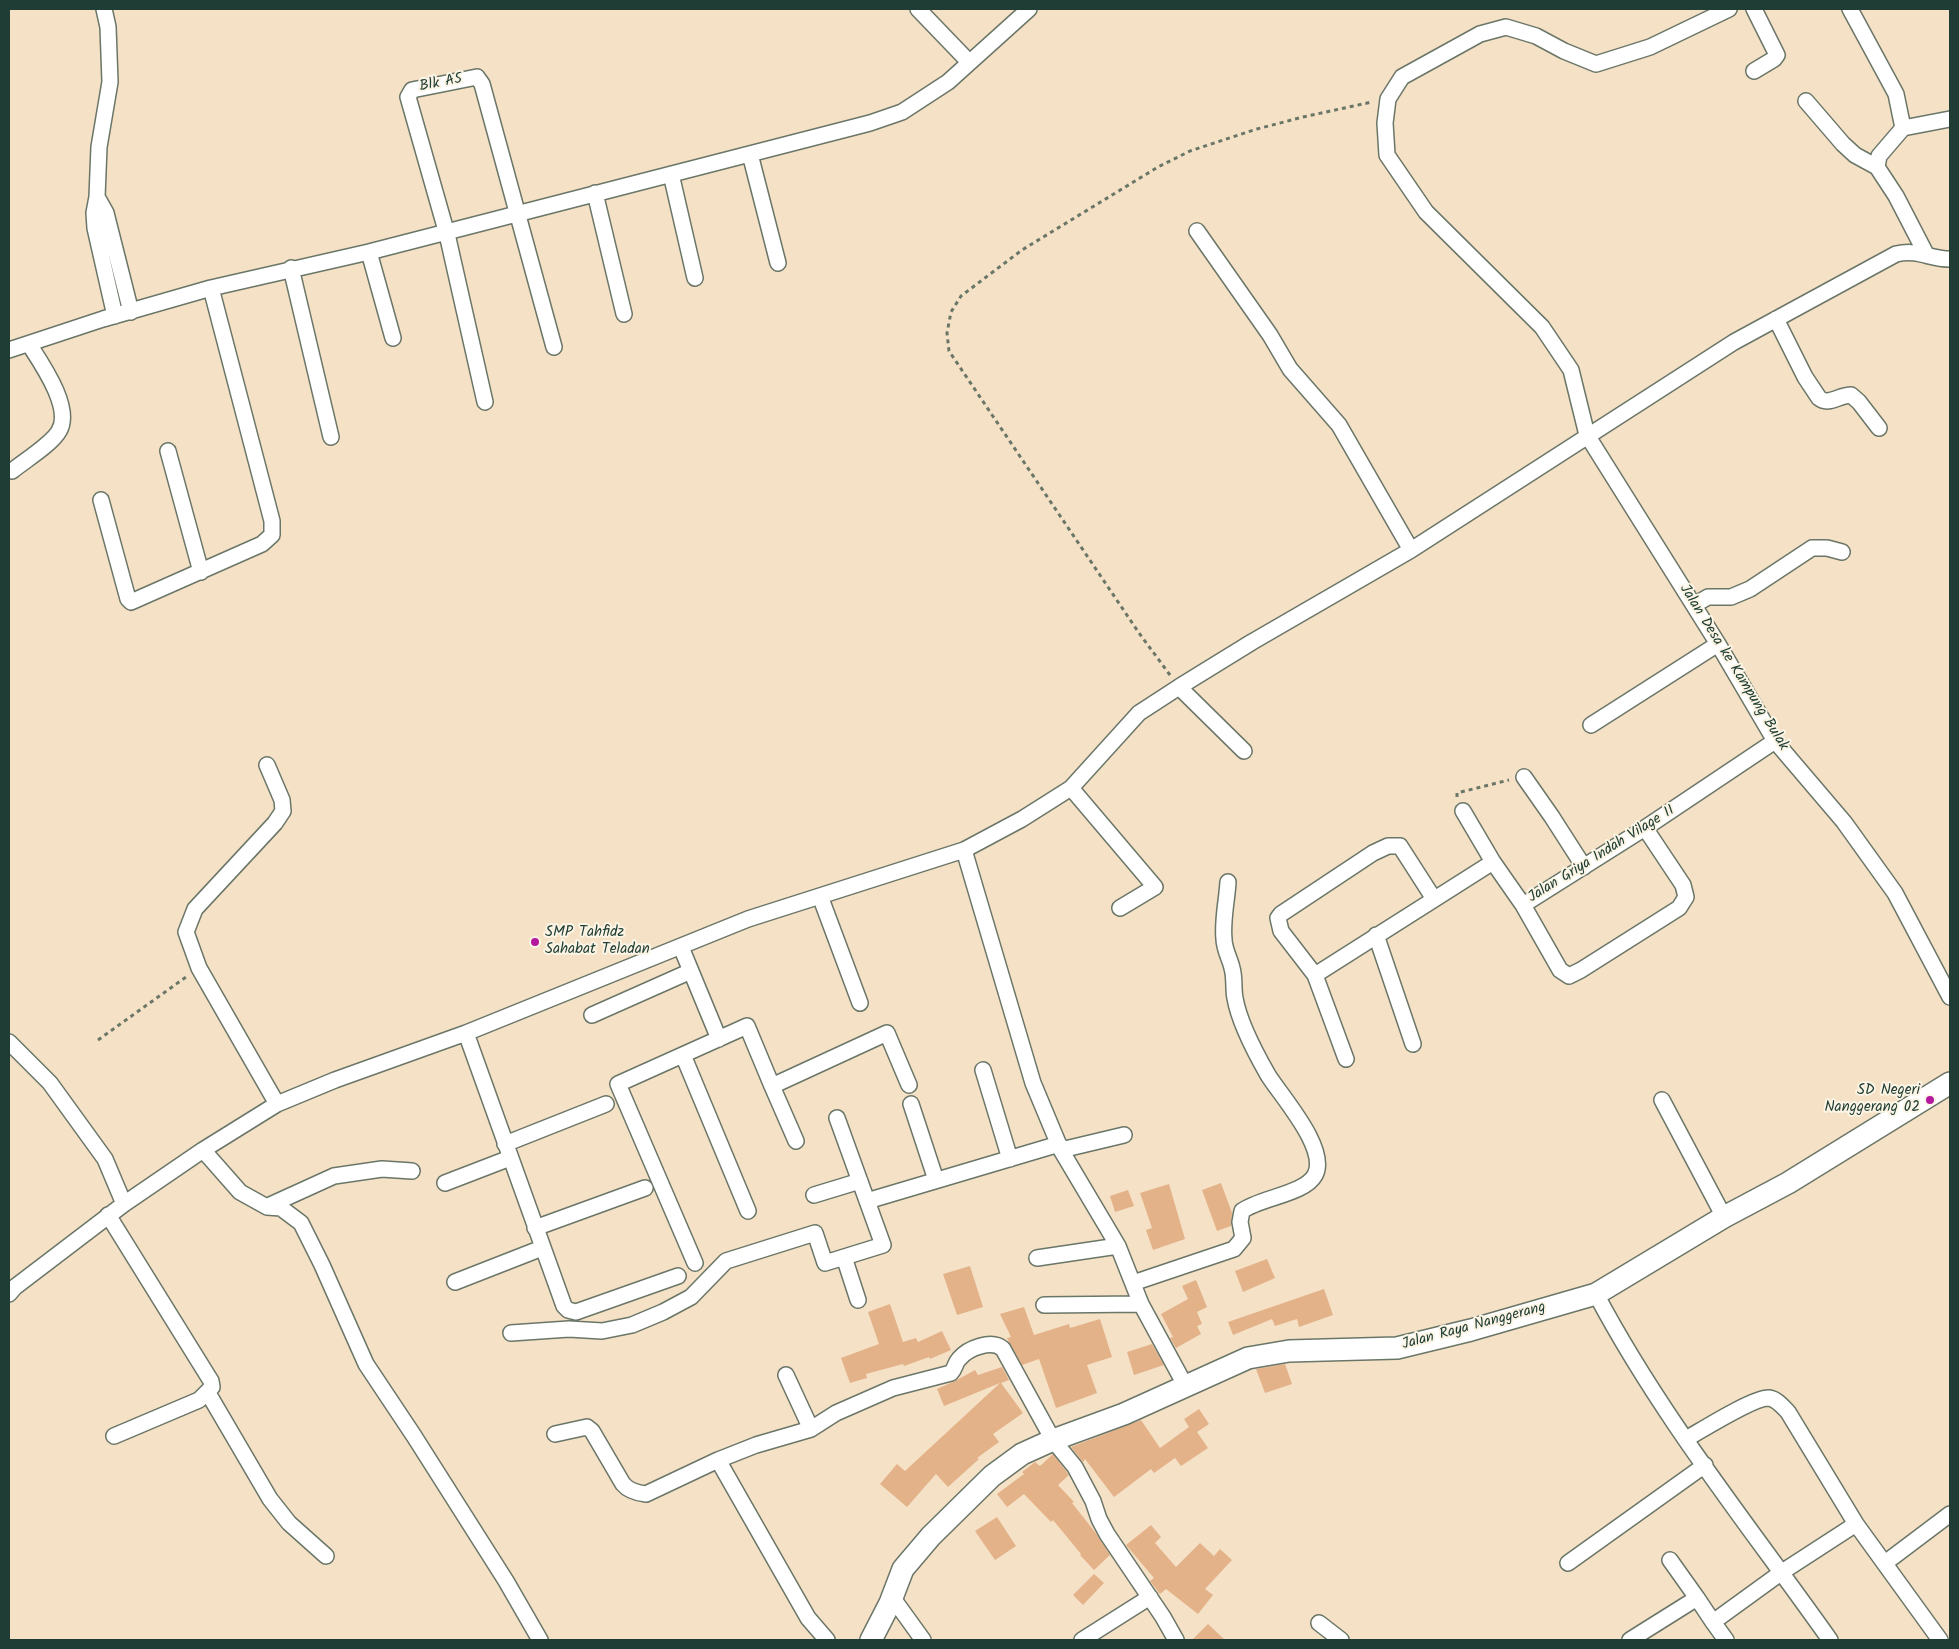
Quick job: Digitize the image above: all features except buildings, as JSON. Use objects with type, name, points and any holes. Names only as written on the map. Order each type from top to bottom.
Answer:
[{"type":"street","points":[[104,9],[108,27],[110,82],[99,147],[97,197],[94,214],[95,228],[114,316]]},
{"type":"street","points":[[918,9],[969,62]]},
{"type":"street","points":[[1388,99],[1402,76],[1480,34],[1506,27],[1536,36],[1564,51],[1596,64],[1650,47],[1729,9]]},
{"type":"street","points":[[1754,9],[1777,55],[1754,71]]},
{"type":"street","points":[[1850,9],[1896,94],[1903,128]]},
{"type":"street","points":[[9,350],[114,316],[211,288],[291,268],[369,252],[870,123],[902,112],[948,82],[1025,10]]},
{"type":"street","name":"Blk A5","points":[[446,232],[408,97],[412,90],[477,77],[480,80],[519,212]]},
{"type":"street","name":"Jalan Desa ke Kampung Bulak","points":[[1388,99],[1385,124],[1387,155],[1426,212],[1542,327],[1571,370],[1587,436],[1694,605],[1775,741],[1844,822],[1895,893],[1950,996]]},
{"type":"street","points":[[1806,101],[1843,144],[1855,155],[1877,167],[1896,196],[1926,254]]},
{"type":"street","points":[[1877,167],[1879,156],[1903,128],[1950,119]]},
{"type":"street","points":[[750,154],[778,263]]},
{"type":"street","points":[[671,174],[695,278]]},
{"type":"street","points":[[595,193],[624,314]]},
{"type":"street","points":[[97,197],[106,213],[130,312]]},
{"type":"street","points":[[519,212],[554,347]]},
{"type":"street","points":[[1197,231],[1265,328],[1290,369],[1339,425],[1411,550]]},
{"type":"street","points":[[446,232],[485,402]]},
{"type":"street","points":[[9,1294],[57,1253],[124,1204],[203,1150],[277,1104],[335,1080],[466,1033],[748,919],[964,850],[1022,819],[1072,788],[1139,713],[1252,642],[1411,550],[1734,342],[1896,254],[1908,251],[1941,259],[1950,259]]},
{"type":"street","points":[[369,252],[393,338]]},
{"type":"street","points":[[291,268],[330,437]]},
{"type":"street","points":[[102,500],[130,601],[132,602],[262,544],[272,535],[272,520],[211,288]]},
{"type":"street","points":[[1776,319],[1805,377],[1819,398],[1822,401],[1830,402],[1843,396],[1851,395],[1859,402],[1879,428]]},
{"type":"street","points":[[12,471],[49,442],[59,432],[63,422],[62,410],[55,390],[46,370],[29,344]]},
{"type":"street","points":[[168,451],[201,572]]},
{"type":"street","points":[[1694,605],[1708,597],[1731,597],[1750,589],[1812,548],[1827,548],[1842,552]]},
{"type":"street","points":[[1591,725],[1718,644]]},
{"type":"street","points":[[1179,687],[1244,751]]},
{"type":"street","name":"Jalan Griya Indah Vilage II","points":[[1464,812],[1523,905],[1646,828],[1775,741]]},
{"type":"street","points":[[267,765],[282,800],[283,811],[268,831],[195,909],[186,932],[199,968],[277,1104]]},
{"type":"street","points":[[1524,777],[1552,816],[1584,867]]},
{"type":"street","points":[[1072,788],[1155,887],[1120,908]]},
{"type":"street","points":[[1523,905],[1560,970],[1569,976],[1581,970],[1679,908],[1686,897],[1683,885],[1646,828]]},
{"type":"street","points":[[1346,1059],[1315,975],[1281,931],[1278,918],[1288,909],[1373,853],[1388,846],[1400,846],[1434,900]]},
{"type":"street","points":[[964,850],[1033,1082],[1060,1147],[1118,1246],[1141,1304],[1185,1385]]},
{"type":"street","points":[[1315,975],[1494,862]]},
{"type":"street","points":[[1133,1283],[1234,1249],[1243,1238],[1240,1222],[1242,1211],[1248,1206],[1281,1196],[1312,1180],[1317,1171],[1318,1157],[1301,1120],[1269,1076],[1238,1011],[1232,969],[1224,939],[1228,882]]},
{"type":"street","points":[[820,896],[860,1003]]},
{"type":"street","points":[[1376,935],[1412,1044]]},
{"type":"street","points":[[681,947],[719,1039]]},
{"type":"street","points":[[592,1015],[691,971]]},
{"type":"street","points":[[695,1263],[618,1084],[746,1026],[796,1141]]},
{"type":"street","points":[[466,1033],[564,1306],[572,1312],[678,1276]]},
{"type":"street","points":[[772,1086],[887,1034],[909,1085]]},
{"type":"street","points":[[9,1042],[50,1083],[105,1159],[124,1204]]},
{"type":"street","points":[[683,1055],[748,1211]]},
{"type":"street","points":[[983,1070],[1010,1159]]},
{"type":"street","name":"Jalan Raya Nanggerang","points":[[870,1640],[892,1597],[903,1569],[931,1536],[992,1476],[1022,1454],[1053,1440],[1124,1414],[1248,1358],[1289,1351],[1397,1348],[1471,1330],[1596,1294],[1724,1216],[1788,1183],[1950,1083]]},
{"type":"street","points":[[1662,1100],[1724,1216]]},
{"type":"street","points":[[445,1183],[606,1104]]},
{"type":"street","points":[[911,1104],[936,1180]]},
{"type":"street","points":[[511,1333],[569,1329],[602,1332],[632,1324],[663,1312],[691,1297],[726,1261],[815,1233],[824,1263],[882,1245],[838,1118]]},
{"type":"street","points":[[867,1202],[1010,1159],[1124,1135]]},
{"type":"street","points":[[203,1150],[240,1192],[266,1207],[281,1208],[301,1223],[366,1364],[506,1581],[540,1640]]},
{"type":"street","points":[[266,1207],[334,1176],[382,1169],[412,1171]]},
{"type":"street","points":[[814,1195],[860,1181]]},
{"type":"street","points":[[535,1228],[645,1188]]},
{"type":"street","points":[[108,1216],[211,1380],[212,1387],[199,1400],[114,1436]]},
{"type":"street","points":[[1037,1258],[1118,1246]]},
{"type":"street","points":[[455,1282],[542,1248]]},
{"type":"street","points":[[844,1257],[858,1300]]},
{"type":"street","points":[[1596,1294],[1616,1333],[1686,1439],[1830,1640]]},
{"type":"street","points":[[1044,1305],[1141,1304]]},
{"type":"street","points":[[555,1434],[587,1427],[592,1431],[623,1484],[637,1493],[646,1494],[718,1460],[756,1445],[811,1429],[836,1413],[893,1388],[951,1373],[959,1358],[980,1346],[994,1344],[1003,1349],[1053,1440],[1074,1467],[1093,1501],[1098,1519],[1173,1632],[1176,1640]]},
{"type":"street","points":[[786,1375],[811,1429]]},
{"type":"street","points":[[208,1392],[270,1499],[289,1523],[326,1556]]},
{"type":"street","points":[[1686,1439],[1756,1401],[1770,1398],[1781,1404],[1788,1412],[1856,1524],[1941,1640],[1950,1635]]},
{"type":"street","points":[[718,1460],[808,1618],[827,1640]]},
{"type":"street","points":[[1568,1563],[1704,1465]]},
{"type":"street","points":[[1885,1563],[1950,1514]]},
{"type":"street","points":[[1713,1622],[1782,1572],[1856,1524]]},
{"type":"street","points":[[1670,1560],[1726,1640]]},
{"type":"street","points":[[892,1597],[923,1640]]},
{"type":"street","points":[[1082,1640],[1150,1597]]},
{"type":"street","points":[[1630,1640],[1697,1598]]},
{"type":"street","points":[[1318,1623],[1341,1640]]},
{"type":"path","points":[[1179,687],[1139,633],[949,351],[947,333],[951,312],[961,296],[1022,250],[1158,167],[1190,151],[1257,129],[1388,99]]},
{"type":"path","points":[[1464,812],[1457,794],[1524,777]]},
{"type":"path","points":[[98,1040],[199,968]]},
{"type":"place","name":"SMP Tahfidz Sahabat Teladan","points":[[535,942]]},
{"type":"place","name":"SD Negeri Nanggerang 02","points":[[1930,1100]]}]
